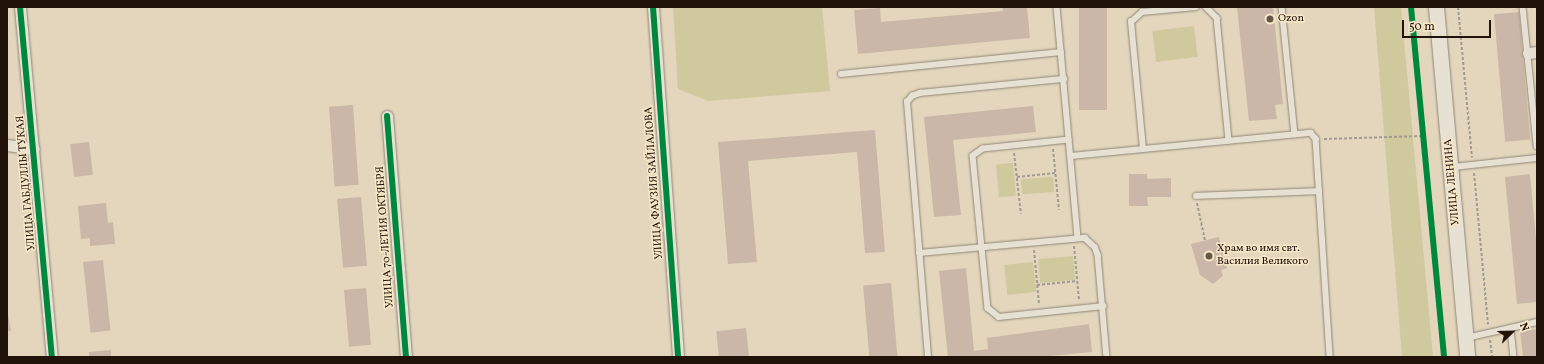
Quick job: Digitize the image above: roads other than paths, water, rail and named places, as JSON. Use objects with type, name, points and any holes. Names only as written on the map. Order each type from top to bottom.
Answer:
[{"type":"main road","name":"УЛИЦА ЛЕНИНА","points":[[1436,7],[1453,167],[1467,357]]},
{"type":"street","name":"УЛИЦА ГАБДУЛЛЫ ТУКАЯ","points":[[20,7],[52,357]]},
{"type":"street","name":"УЛИЦА ФАУЗИЯ ЗАЙЛАЛОВА","points":[[653,7],[678,357]]},
{"type":"street","name":"УЛИЦА 70-ЛЕТИЯ ОКТЯБРЯ","points":[[387,116],[406,357]]},
{"type":"street","points":[[7,145],[34,148]]},
{"type":"lane","points":[[1057,7],[1071,156],[1076,237]]},
{"type":"lane","points":[[1143,149],[1131,22],[1142,12],[1196,7]]},
{"type":"lane","points":[[1206,7],[1217,18],[1229,140]]},
{"type":"lane","points":[[1282,7],[1295,134]]},
{"type":"lane","points":[[1523,7],[1532,52],[1537,146]]},
{"type":"lane","points":[[841,74],[1061,52]]},
{"type":"lane","points":[[928,357],[907,107],[909,99],[920,93],[1064,79]]},
{"type":"lane","points":[[1071,156],[1308,132],[1316,140],[1330,357]]},
{"type":"lane","points":[[1069,140],[980,150],[973,156],[990,312],[999,316],[1103,306]]},
{"type":"lane","points":[[1453,167],[1537,158]]},
{"type":"lane","points":[[1196,196],[1319,191]]},
{"type":"lane","points":[[919,253],[1076,237],[1095,247],[1103,306],[1107,357]]},
{"type":"lane","points":[[1466,339],[1537,322]]},
{"type":"lane","points":[[1511,329],[1514,357]]},
{"type":"place","name":"Ozon","points":[[1270,19]]},
{"type":"place","name":"Храм во имя свт. Василия Великого","points":[[1209,256]]}]
